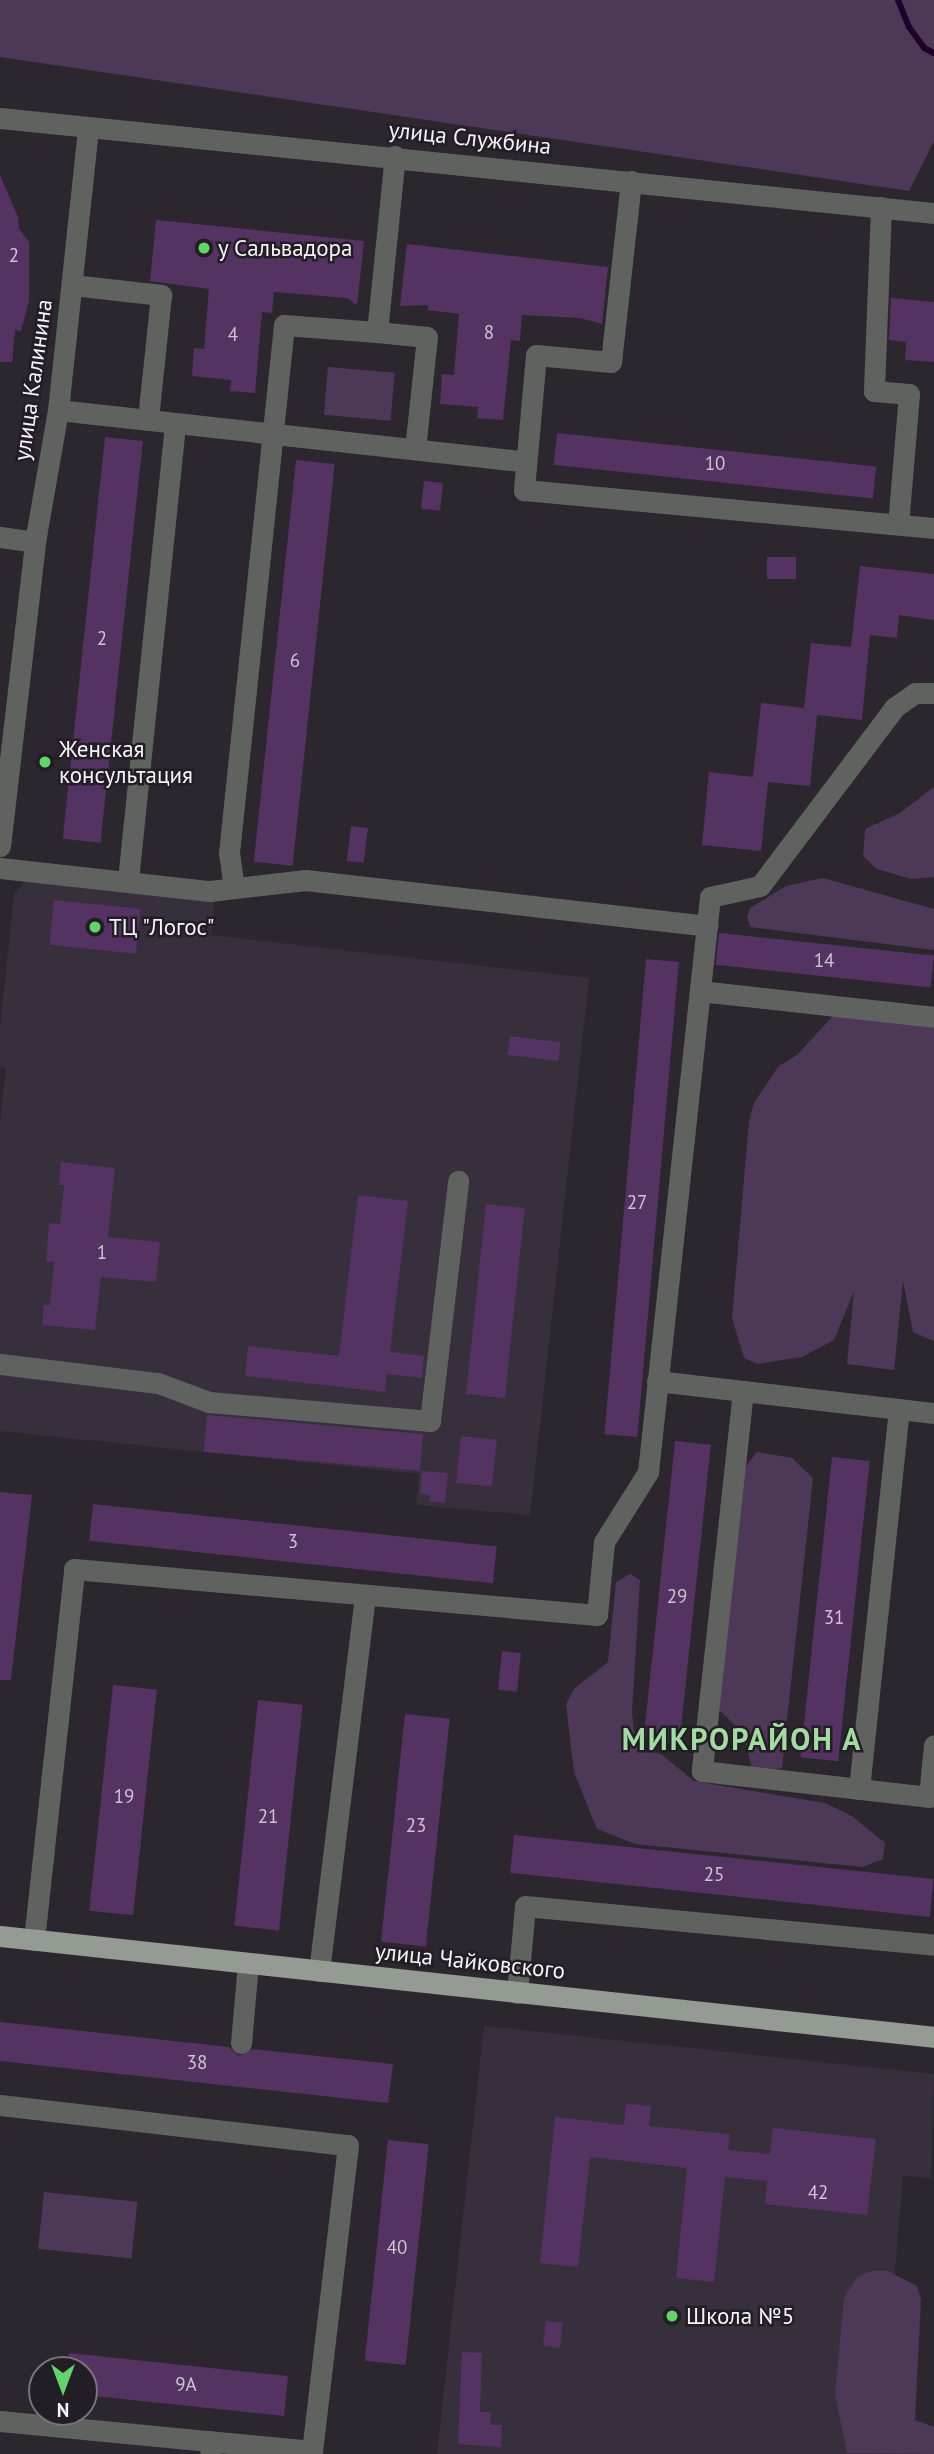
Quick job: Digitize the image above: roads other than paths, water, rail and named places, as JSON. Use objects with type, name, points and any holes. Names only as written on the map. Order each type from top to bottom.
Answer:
[{"type":"main road","name":"улица Чайковского","points":[[0,1936],[934,2037]]},
{"type":"street","name":"улица Службина","points":[[0,118],[88,129],[396,156],[934,213]]},
{"type":"street","name":"улица Калинина","points":[[0,846],[35,542],[58,410],[88,129]]},
{"type":"street","points":[[377,332],[396,156]]},
{"type":"street","points":[[631,181],[611,362],[536,355],[523,490],[934,528]]},
{"type":"street","points":[[881,207],[874,391],[909,394],[898,524]]},
{"type":"street","points":[[72,285],[161,295],[148,419]]},
{"type":"street","points":[[233,888],[229,853],[284,325],[427,337],[415,449]]},
{"type":"street","points":[[58,410],[526,462]]},
{"type":"street","points":[[128,880],[175,423]]},
{"type":"street","points":[[0,537],[35,542]]},
{"type":"street","points":[[34,1940],[74,1569],[597,1615],[604,1542],[648,1472],[710,897],[748,892],[770,875],[895,707],[915,693],[934,692]]},
{"type":"street","points":[[0,868],[211,891],[304,880],[707,926]]},
{"type":"street","points":[[700,991],[934,1017]]},
{"type":"street","points":[[0,1364],[158,1383],[209,1402],[430,1421],[458,1181]]},
{"type":"street","points":[[657,1381],[934,1413]]},
{"type":"street","points":[[743,1391],[702,1771],[931,1800],[934,1745]]},
{"type":"street","points":[[859,1789],[899,1409]]},
{"type":"street","points":[[319,1971],[365,1595]]},
{"type":"street","points":[[517,1993],[524,1906],[934,1945]]},
{"type":"street","points":[[241,2043],[248,1963]]},
{"type":"street","points":[[0,2105],[348,2145],[312,2451],[210,2448],[0,2421]]},
{"type":"waterway","points":[[898,0],[909,27],[924,48],[934,53]]},
{"type":"place","name":"у Сальвадора","points":[[204,248]]},
{"type":"place","name":"Женская консультация","points":[[45,762]]},
{"type":"place","name":"ТЦ \"Логос\"","points":[[95,927]]},
{"type":"place","name":"Школа №5","points":[[672,2316]]},
{"type":"district","name":"МИКРОРАЙОН А","points":[[742,1739]]}]
